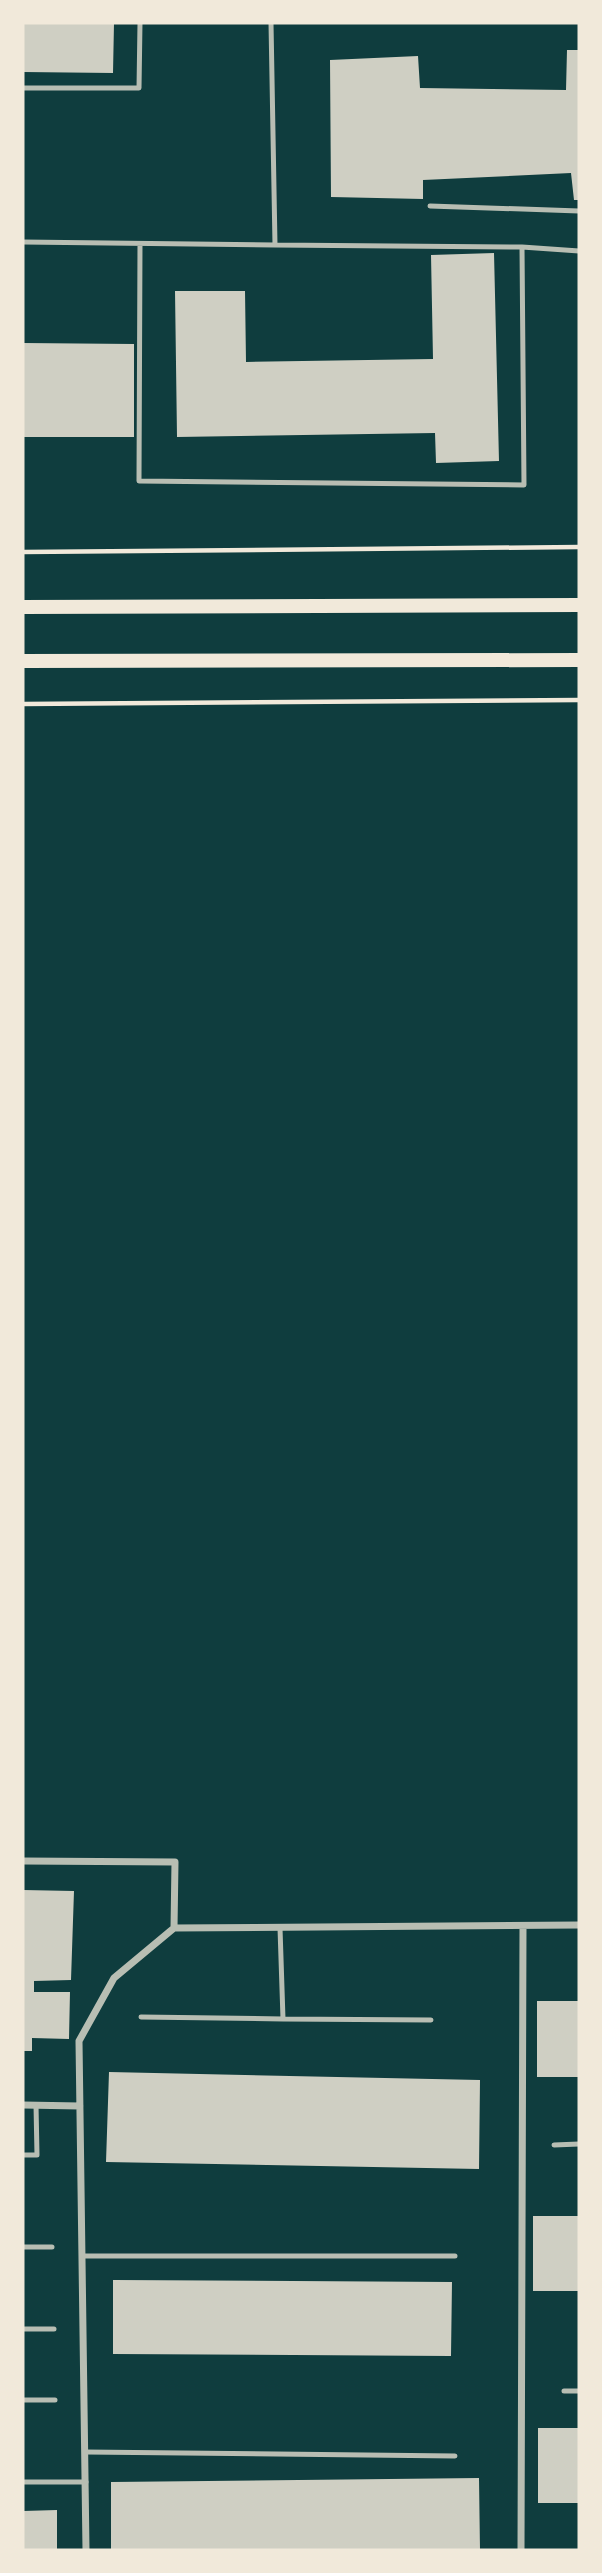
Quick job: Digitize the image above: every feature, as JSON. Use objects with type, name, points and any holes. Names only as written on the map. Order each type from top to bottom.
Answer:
[{"type":"main road","points":[[23,607],[579,605]]},
{"type":"main road","points":[[23,660],[579,660]]},
{"type":"street","points":[[23,1861],[175,1862],[174,1928]]},
{"type":"street","points":[[86,2550],[79,2041],[114,1978],[174,1928],[579,1925]]},
{"type":"street","points":[[522,2550],[523,1927]]},
{"type":"street","points":[[23,2105],[80,2106]]},
{"type":"lane","points":[[23,88],[139,88],[140,23]]},
{"type":"lane","points":[[271,23],[275,246]]},
{"type":"lane","points":[[430,206],[579,211]]},
{"type":"lane","points":[[23,242],[522,247],[579,251]]},
{"type":"lane","points":[[140,244],[139,481],[524,485],[522,247]]},
{"type":"lane","points":[[280,1928],[283,2019]]},
{"type":"lane","points":[[141,2017],[431,2020]]},
{"type":"lane","points":[[23,2155],[37,2155],[36,2105]]},
{"type":"lane","points":[[554,2145],[579,2144]]},
{"type":"lane","points":[[23,2247],[52,2248]]},
{"type":"lane","points":[[82,2256],[455,2256]]},
{"type":"lane","points":[[23,2329],[54,2329]]},
{"type":"lane","points":[[564,2391],[579,2391]]},
{"type":"lane","points":[[23,2400],[55,2400]]},
{"type":"lane","points":[[86,2452],[455,2456]]},
{"type":"lane","points":[[23,2482],[86,2482]]},
{"type":"path","points":[[23,552],[579,547]]},
{"type":"path","points":[[23,704],[579,700]]},
{"type":"building","points":[[23,23],[114,23],[113,73],[23,72]]},
{"type":"building","points":[[567,50],[579,50],[579,200],[574,200],[571,173],[423,180],[423,199],[331,197],[330,60],[418,56],[420,88],[566,90]]},
{"type":"building","points":[[494,253],[499,461],[436,463],[435,433],[177,437],[175,291],[245,291],[246,362],[433,359],[431,255]]},
{"type":"building","points":[[23,343],[134,344],[134,437],[23,437]]},
{"type":"building","points":[[23,1890],[74,1891],[71,1980],[34,1981],[34,1992],[70,1992],[69,2039],[32,2038],[32,2051],[23,2051]]},
{"type":"building","points":[[537,2001],[579,2001],[579,2077],[537,2077]]},
{"type":"building","points":[[109,2072],[480,2080],[479,2169],[106,2162]]},
{"type":"building","points":[[533,2216],[579,2216],[579,2291],[533,2291]]},
{"type":"building","points":[[113,2280],[452,2282],[451,2356],[113,2354]]},
{"type":"building","points":[[538,2428],[579,2428],[579,2503],[538,2503]]},
{"type":"building","points":[[479,2478],[480,2550],[111,2550],[111,2482]]},
{"type":"building","points":[[57,2510],[57,2550],[23,2550],[23,2511]]}]
